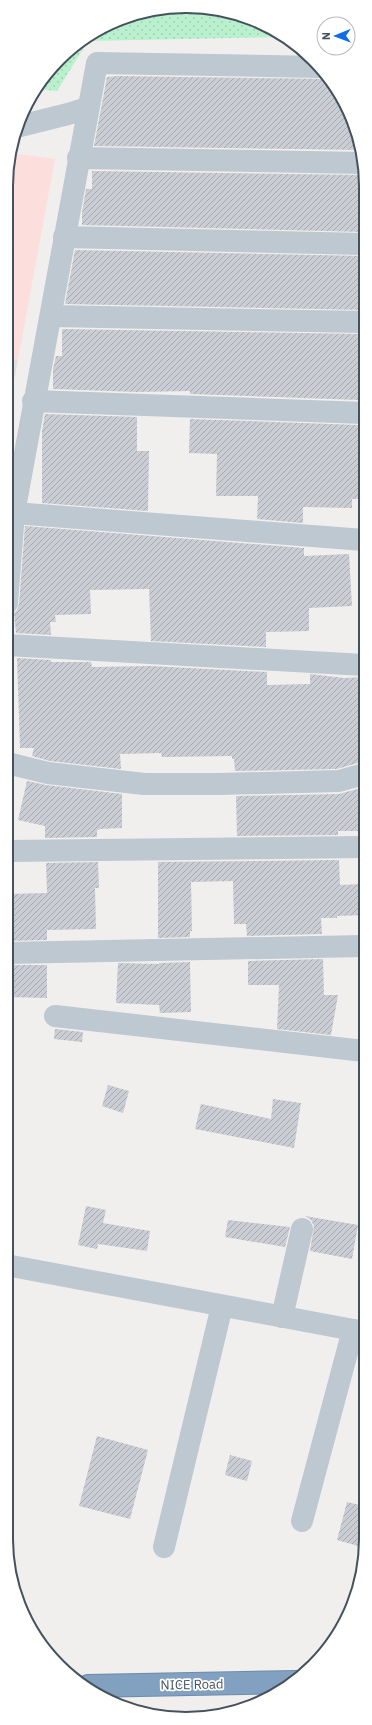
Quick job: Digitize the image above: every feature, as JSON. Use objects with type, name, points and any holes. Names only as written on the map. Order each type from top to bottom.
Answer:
[{"type":"highway","name":"NICE Road","points":[[94,1686],[283,1682]]},
{"type":"street","points":[[13,526],[34,400],[51,316],[96,62],[311,67]]},
{"type":"street","points":[[24,125],[87,108]]},
{"type":"street","points":[[78,158],[358,163]]},
{"type":"street","points":[[64,237],[359,244]]},
{"type":"street","points":[[51,316],[359,322]]},
{"type":"street","points":[[34,400],[359,413]]},
{"type":"street","points":[[14,513],[359,540]]},
{"type":"street","points":[[13,645],[359,665]]},
{"type":"street","points":[[13,764],[48,773],[144,784],[339,781],[359,775]]},
{"type":"street","points":[[13,852],[359,847]]},
{"type":"street","points":[[13,953],[359,946]]},
{"type":"street","points":[[56,1016],[359,1050]]},
{"type":"street","points":[[282,1317],[302,1229]]},
{"type":"street","points":[[13,1266],[359,1331],[302,1520]]},
{"type":"street","points":[[164,1547],[222,1306]]},
{"type":"shaded area","points":[[16,154],[55,159],[18,360],[13,359],[13,175]]},
{"type":"shaded area","points":[[13,359],[18,360],[13,386]]},
{"type":"green space","points":[[175,13],[197,13],[220,16],[242,22],[274,37],[92,41],[109,31],[130,22],[152,16]]},
{"type":"green space","points":[[85,46],[57,91],[42,90],[56,72]]},
{"type":"building","points":[[107,77],[321,79],[341,109],[350,130],[355,150],[94,146]]},
{"type":"building","points":[[92,171],[359,175],[359,232],[82,225],[82,213],[86,189],[92,189]]},
{"type":"building","points":[[75,250],[359,256],[359,310],[65,304]]},
{"type":"building","points":[[62,329],[359,334],[359,400],[190,394],[190,391],[137,392],[53,389],[53,369],[56,356],[62,356]]},
{"type":"building","points":[[45,414],[137,417],[137,451],[149,451],[148,511],[42,503],[42,431]]},
{"type":"building","points":[[190,419],[358,425],[359,499],[352,499],[352,508],[303,507],[303,523],[257,519],[258,496],[216,496],[217,454],[189,453]]},
{"type":"building","points":[[25,526],[304,548],[304,556],[349,554],[352,606],[309,608],[309,631],[266,632],[266,647],[151,641],[149,589],[90,590],[91,614],[55,615],[56,622],[50,622],[51,635],[16,633],[14,613],[19,604]]},
{"type":"building","points":[[17,658],[51,660],[51,662],[91,662],[92,667],[151,666],[267,672],[267,685],[310,684],[310,674],[344,678],[359,677],[359,763],[337,769],[235,771],[234,759],[232,759],[232,756],[162,757],[161,753],[120,754],[121,769],[50,761],[32,756],[34,748],[20,748]]},
{"type":"building","points":[[27,781],[46,785],[122,794],[122,828],[99,829],[100,830],[97,830],[97,837],[45,838],[45,826],[18,820]]},
{"type":"building","points":[[359,789],[359,831],[338,831],[338,835],[237,836],[236,796],[339,794]]},
{"type":"building","points":[[339,860],[340,885],[359,884],[359,915],[321,918],[322,934],[247,936],[246,924],[234,924],[233,881],[191,882],[192,931],[190,931],[190,937],[158,938],[158,862]]},
{"type":"building","points":[[98,862],[99,888],[95,888],[96,929],[47,930],[47,940],[13,941],[13,894],[47,893],[46,863]]},
{"type":"building","points":[[323,959],[324,995],[338,995],[331,1035],[277,1029],[279,985],[248,985],[248,961]]},
{"type":"building","points":[[190,962],[191,1012],[160,1013],[159,1005],[116,1003],[118,963],[159,964]]},
{"type":"building","points":[[13,965],[47,965],[47,998],[13,997]]},
{"type":"building","points":[[55,1029],[83,1032],[82,1042],[54,1039]]},
{"type":"building","points":[[108,1085],[129,1091],[123,1113],[102,1106]]},
{"type":"building","points":[[273,1099],[301,1103],[294,1148],[195,1129],[201,1104],[271,1119]]},
{"type":"building","points":[[86,1206],[106,1210],[103,1223],[150,1231],[147,1251],[98,1244],[97,1249],[78,1245]]},
{"type":"building","points":[[305,1216],[358,1225],[352,1259],[310,1251],[314,1226],[311,1220]]},
{"type":"building","points":[[228,1220],[290,1227],[285,1247],[225,1237]]},
{"type":"building","points":[[97,1436],[148,1450],[130,1519],[79,1506]]},
{"type":"building","points":[[230,1455],[252,1461],[247,1481],[225,1475]]},
{"type":"building","points":[[347,1502],[359,1505],[358,1546],[337,1540]]}]
